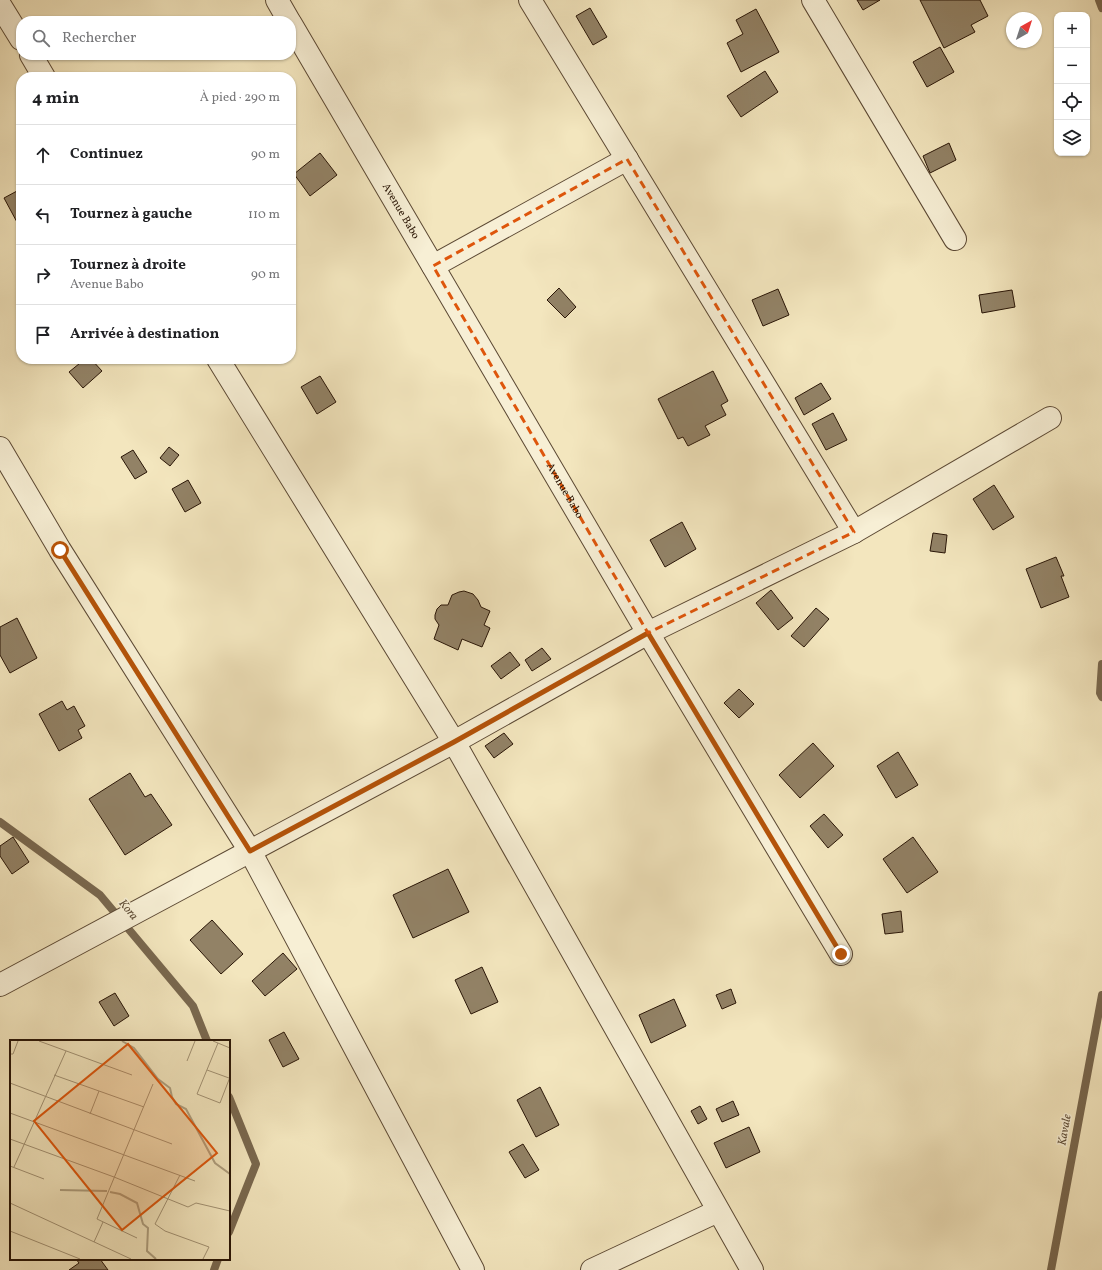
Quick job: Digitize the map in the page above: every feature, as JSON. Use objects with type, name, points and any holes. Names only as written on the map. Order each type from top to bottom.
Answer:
[{"type":"street","points":[[277,0],[286,16]]},
{"type":"street","points":[[530,0],[854,532]]},
{"type":"street","points":[[813,0],[955,239]]},
{"type":"street","points":[[0,5],[16,32]]},
{"type":"street","name":"Avenue Babo","points":[[296,33],[648,633],[841,954]]},
{"type":"street","points":[[34,60],[41,72]]},
{"type":"street","points":[[433,266],[627,159]]},
{"type":"street","points":[[221,364],[454,742],[752,1270]]},
{"type":"street","points":[[0,985],[454,742],[648,633],[854,532],[1050,418]]},
{"type":"street","points":[[0,448],[60,550],[250,851],[473,1270]]},
{"type":"street","points":[[592,1270],[718,1211]]},
{"type":"highlighted area","points":[[627,159],[854,532],[648,633],[433,266]]},
{"type":"building","points":[[857,0],[880,0],[863,10]]},
{"type":"building","points":[[920,0],[980,0],[988,16],[971,25],[975,32],[944,48]]},
{"type":"building","points":[[590,8],[607,37],[593,45],[576,16]]},
{"type":"building","points":[[756,9],[779,52],[741,72],[727,43],[743,34],[736,20]]},
{"type":"building","points":[[940,47],[954,72],[927,87],[913,62]]},
{"type":"building","points":[[765,71],[778,92],[741,117],[727,96]]},
{"type":"building","points":[[949,143],[956,160],[930,173],[923,156]]},
{"type":"building","points":[[320,153],[337,175],[310,196],[296,177],[296,172]]},
{"type":"building","points":[[16,192],[16,220],[4,198]]},
{"type":"building","points":[[559,288],[576,307],[565,318],[547,300]]},
{"type":"building","points":[[778,289],[789,315],[763,326],[752,300]]},
{"type":"building","points":[[1012,290],[1015,307],[982,313],[979,295]]},
{"type":"building","points":[[79,364],[96,364],[102,371],[83,388],[69,372]]},
{"type":"building","points":[[713,371],[728,401],[721,405],[726,415],[705,426],[710,435],[688,446],[683,437],[678,439],[658,399]]},
{"type":"building","points":[[320,376],[336,402],[317,414],[301,387]]},
{"type":"building","points":[[821,383],[831,399],[804,415],[795,398]]},
{"type":"building","points":[[833,413],[847,440],[826,450],[812,424]]},
{"type":"building","points":[[169,447],[179,455],[170,466],[160,458]]},
{"type":"building","points":[[133,450],[147,472],[135,479],[121,457]]},
{"type":"building","points":[[188,480],[201,503],[185,512],[172,489]]},
{"type":"building","points":[[994,485],[1014,517],[993,530],[973,499]]},
{"type":"building","points":[[682,522],[696,549],[665,567],[650,540]]},
{"type":"building","points":[[933,533],[947,535],[945,553],[930,551]]},
{"type":"building","points":[[1056,557],[1064,576],[1061,576],[1069,597],[1041,608],[1026,569]]},
{"type":"building","points":[[771,590],[793,618],[778,630],[756,603]]},
{"type":"building","points":[[464,591],[473,594],[481,607],[490,611],[484,625],[490,628],[482,647],[462,639],[458,650],[434,639],[439,625],[435,619],[435,615],[437,609],[441,605],[448,605],[452,595]]},
{"type":"building","points":[[816,608],[829,619],[804,647],[791,636]]},
{"type":"building","points":[[17,618],[37,658],[10,673],[0,655],[0,627]]},
{"type":"building","points":[[542,648],[551,659],[532,671],[525,660]]},
{"type":"building","points":[[510,652],[520,665],[501,679],[491,666]]},
{"type":"building","points":[[739,689],[754,704],[739,718],[724,703]]},
{"type":"building","points":[[62,701],[67,710],[74,706],[85,726],[78,730],[82,738],[59,751],[39,714]]},
{"type":"building","points":[[504,733],[513,744],[494,758],[485,746]]},
{"type":"building","points":[[813,743],[834,766],[800,798],[779,775]]},
{"type":"building","points":[[898,752],[918,785],[896,798],[877,766]]},
{"type":"building","points":[[130,773],[145,797],[151,794],[172,825],[125,855],[89,799]]},
{"type":"building","points":[[824,814],[843,835],[828,848],[810,826]]},
{"type":"building","points":[[13,837],[29,862],[12,874],[0,856],[0,846]]},
{"type":"building","points":[[913,837],[938,872],[907,893],[883,859]]},
{"type":"building","points":[[448,869],[469,912],[413,938],[393,895]]},
{"type":"building","points":[[901,911],[903,932],[885,934],[882,914]]},
{"type":"building","points":[[212,920],[243,954],[221,974],[190,940]]},
{"type":"building","points":[[283,953],[297,969],[265,996],[252,981]]},
{"type":"building","points":[[482,967],[498,1002],[471,1014],[455,980]]},
{"type":"building","points":[[731,989],[736,1003],[722,1009],[716,995]]},
{"type":"building","points":[[115,993],[129,1016],[114,1026],[99,1002]]},
{"type":"building","points":[[674,999],[686,1026],[651,1043],[639,1015]]},
{"type":"building","points":[[284,1032],[299,1059],[283,1067],[269,1040]]},
{"type":"building","points":[[540,1087],[559,1125],[536,1137],[517,1100]]},
{"type":"building","points":[[733,1101],[739,1115],[722,1122],[716,1109]]},
{"type":"building","points":[[700,1106],[707,1119],[698,1124],[691,1111]]},
{"type":"building","points":[[749,1127],[760,1152],[726,1168],[714,1143]]},
{"type":"building","points":[[523,1144],[539,1170],[525,1178],[509,1152]]},
{"type":"building","points":[[77,1260],[101,1260],[108,1270],[69,1270],[79,1263]]},
{"type":"waterway","name":"Kavale","points":[[1099,0],[1102,8]]},
{"type":"waterway","name":"Kavale","points":[[1102,664],[1100,693],[1102,697]]},
{"type":"waterway","name":"Kora","points":[[0,822],[100,895],[193,1006],[207,1040]]},
{"type":"waterway","name":"Kavale","points":[[1051,1270],[1102,995]]},
{"type":"waterway","name":"Kora","points":[[230,1099],[256,1164],[230,1229]]},
{"type":"waterway","name":"Kora","points":[[214,1270],[218,1260]]},
{"type":"route","points":[[60,550],[250,851],[454,742],[648,633],[841,954]]}]
